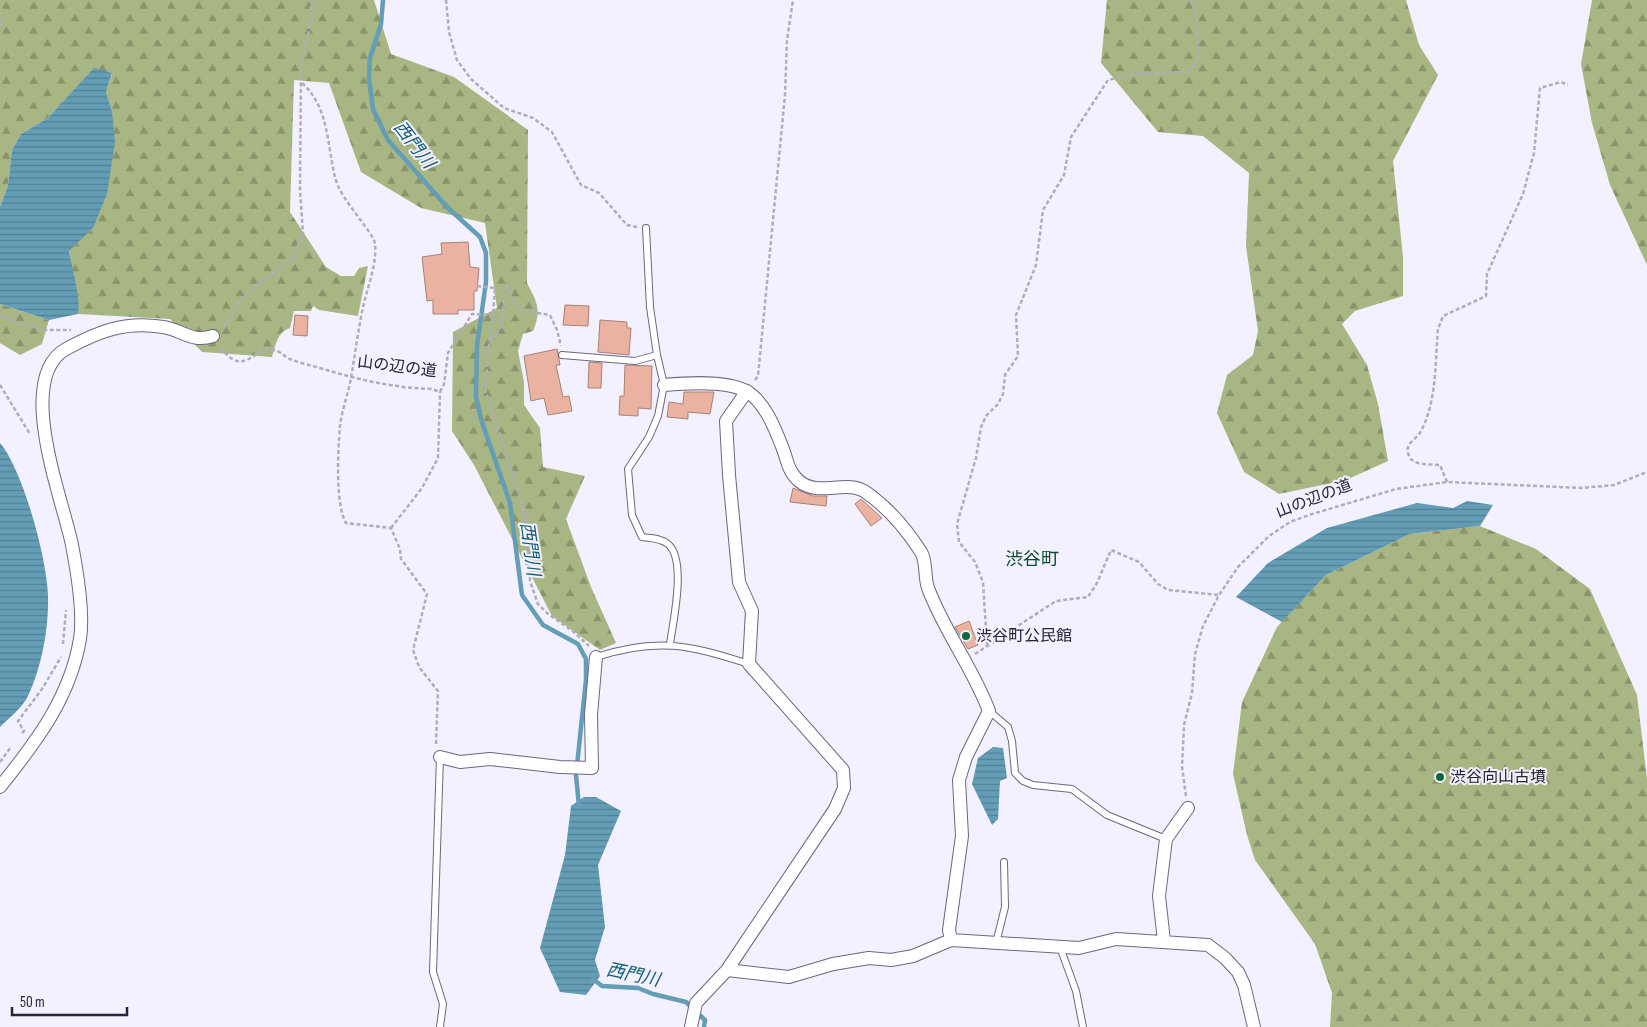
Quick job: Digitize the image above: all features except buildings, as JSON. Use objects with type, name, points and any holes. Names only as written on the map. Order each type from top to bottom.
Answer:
[{"type":"street","points":[[0,787],[40,736],[64,692],[80,638],[79,587],[72,545],[42,421],[43,388],[46,370],[52,361],[64,350],[121,326],[165,327],[180,335],[202,340],[213,336]]},
{"type":"street","points":[[664,385],[693,383],[734,387],[747,391],[768,415],[790,472],[800,482],[817,488],[856,486],[877,501],[922,554],[928,587],[964,663],[980,686],[989,710],[966,757],[959,780],[962,836],[949,930],[951,940]]},
{"type":"street","points":[[692,1022],[696,1003],[727,970],[835,809],[844,788],[843,770],[749,664],[752,611],[739,582],[728,475],[726,421],[747,391]]},
{"type":"street","points":[[440,757],[460,762],[490,759],[560,767],[592,768],[591,715],[596,657]]},
{"type":"street","points":[[1164,941],[1160,896],[1166,839],[1188,808]]},
{"type":"street","points":[[727,970],[790,977],[833,964],[869,958],[891,960],[913,956],[951,940],[1079,948],[1116,939],[1208,945],[1225,958],[1238,972],[1244,985],[1254,1027]]},
{"type":"lane","points":[[646,228],[650,307],[656,356],[664,385],[658,416],[648,438],[628,469],[632,515],[642,538],[659,539],[668,544],[675,552],[677,598],[670,644]]},
{"type":"lane","points":[[562,355],[635,361],[656,356]]},
{"type":"lane","points":[[596,657],[643,645],[670,644],[692,646],[749,664]]},
{"type":"lane","points":[[989,710],[1008,727],[1012,742],[1015,773],[1022,781],[1033,785],[1072,789],[1107,815],[1166,839]]},
{"type":"lane","points":[[440,757],[433,972],[443,1004],[440,1027]]},
{"type":"lane","points":[[996,943],[1005,907],[1004,862]]},
{"type":"lane","points":[[1060,947],[1076,991],[1083,1027]]},
{"type":"path","points":[[213,336],[228,325],[241,300],[260,282],[292,260],[303,234],[300,190],[301,64],[308,37],[312,0]]},
{"type":"path","points":[[446,0],[449,32],[457,60],[471,79],[504,108],[533,118],[552,132],[582,185],[599,193],[627,225],[646,228]]},
{"type":"path","points":[[747,391],[758,376],[785,95],[787,40],[793,0]]},
{"type":"path","points":[[1193,0],[1198,30],[1199,58],[1194,66],[1186,72],[1135,74],[1108,80],[1071,137],[1064,175],[1043,210],[1036,265],[1016,315],[1018,356],[1005,375],[1003,394],[998,404],[986,416],[981,427],[976,458],[957,524],[959,542],[975,562],[983,582],[987,645],[994,644],[1056,601],[1088,596],[1098,583],[1111,550],[1139,562],[1158,584],[1168,590],[1219,595]]},
{"type":"path","points":[[0,17],[0,29]]},
{"type":"path","points":[[1447,482],[1440,465],[1414,463],[1409,457],[1407,448],[1410,442],[1420,434],[1428,418],[1438,329],[1443,316],[1486,296],[1488,274],[1523,194],[1532,161],[1540,88],[1560,82],[1568,85]]},
{"type":"path","points":[[302,83],[310,90],[323,114],[335,179],[342,197],[375,242],[374,262],[359,325],[351,379],[340,426],[339,496],[342,516],[346,523],[390,528]]},
{"type":"path","points":[[490,338],[494,337],[500,329],[507,285],[519,310],[550,315],[553,319],[562,355]]},
{"type":"path","points":[[478,286],[495,288],[486,389],[526,516],[533,589],[538,604],[582,639],[596,657]]},
{"type":"path","name":"山の辺の道","points":[[213,336],[231,359],[245,360],[264,350],[274,350],[290,359],[351,379],[432,388],[440,392],[444,384],[448,353],[466,322],[475,313],[493,315]]},
{"type":"path","points":[[0,316],[43,330],[74,330]]},
{"type":"path","points":[[0,385],[31,436]]},
{"type":"path","points":[[390,528],[422,488],[438,458],[440,392]]},
{"type":"path","name":"山の辺の道","points":[[1188,808],[1182,767],[1184,726],[1192,693],[1195,654],[1203,626],[1219,595],[1252,550],[1269,536],[1290,522],[1357,499],[1396,489],[1447,482],[1582,488],[1614,485],[1647,472]]},
{"type":"path","points":[[390,528],[400,550],[401,558],[427,594],[413,650],[419,667],[438,691],[436,744],[440,757]]},
{"type":"path","points":[[63,647],[66,603]]},
{"type":"path","points":[[18,739],[24,731],[18,721],[42,688],[62,654]]},
{"type":"path","points":[[0,762],[12,746]]},
{"type":"green space","points":[[0,0],[374,0],[391,54],[454,77],[528,130],[527,283],[536,301],[538,312],[533,331],[523,334],[518,351],[524,382],[524,405],[540,428],[543,467],[585,476],[566,519],[591,587],[616,643],[600,650],[552,616],[474,465],[452,431],[453,332],[497,308],[485,223],[421,208],[361,172],[329,83],[294,80],[290,212],[326,267],[341,276],[354,276],[359,268],[368,266],[358,316],[319,310],[313,306],[311,311],[294,311],[290,328],[280,336],[272,357],[202,352],[170,319],[78,314],[69,250],[93,228],[112,111],[106,92],[112,74],[94,69],[48,118],[21,134],[12,150],[8,185],[0,207]]},
{"type":"green space","points":[[1107,0],[1406,0],[1419,45],[1438,75],[1393,161],[1403,257],[1403,296],[1355,311],[1342,324],[1367,365],[1378,404],[1388,461],[1346,480],[1279,494],[1244,472],[1217,413],[1227,375],[1253,355],[1258,331],[1246,246],[1249,173],[1203,136],[1158,132],[1101,63]]},
{"type":"green space","points":[[1592,0],[1647,0],[1647,265],[1610,185],[1592,123],[1581,64]]},
{"type":"green space","points":[[0,304],[49,320],[42,344],[20,355],[0,343]]},
{"type":"green space","name":"渋谷向山古墳","points":[[1480,526],[1536,549],[1590,589],[1637,695],[1647,779],[1647,1027],[1330,1027],[1332,993],[1315,944],[1255,860],[1247,835],[1233,774],[1242,702],[1277,627],[1326,575],[1410,534]]},
{"type":"water","points":[[94,68],[112,73],[106,92],[112,111],[115,142],[107,194],[93,228],[69,251],[77,292],[78,314],[49,320],[0,304],[0,207],[8,185],[12,150],[21,134],[48,118]]},
{"type":"water","points":[[0,443],[17,473],[32,516],[47,579],[48,608],[44,647],[33,684],[22,705],[0,727]]},
{"type":"water","points":[[1467,501],[1493,505],[1480,526],[1410,534],[1326,575],[1282,622],[1236,597],[1268,563],[1327,528],[1417,503],[1453,508]]},
{"type":"water","points":[[993,747],[1003,748],[1007,778],[1000,781],[998,819],[992,825],[972,784],[978,758]]},
{"type":"water","points":[[584,797],[596,797],[621,811],[598,865],[605,927],[595,960],[600,976],[586,995],[560,992],[540,948],[565,855],[571,806]]},
{"type":"waterway","name":"西門川","points":[[383,0],[381,24],[370,58],[369,79],[373,109],[388,140],[447,207],[480,237],[486,253],[486,282],[477,346],[476,396],[481,419],[510,503],[522,595],[543,625],[578,644],[586,659],[586,680],[576,775],[579,806]]},
{"type":"waterway","name":"西門川","points":[[593,979],[602,986],[638,988],[653,994],[686,1002],[705,1020],[704,1027]]},
{"type":"place","name":"渋谷町公民館","points":[[966,636]]},
{"type":"place","name":"渋谷向山古墳","points":[[1440,777]]},
{"type":"district","name":"渋谷町","points":[[1032,559]]}]
